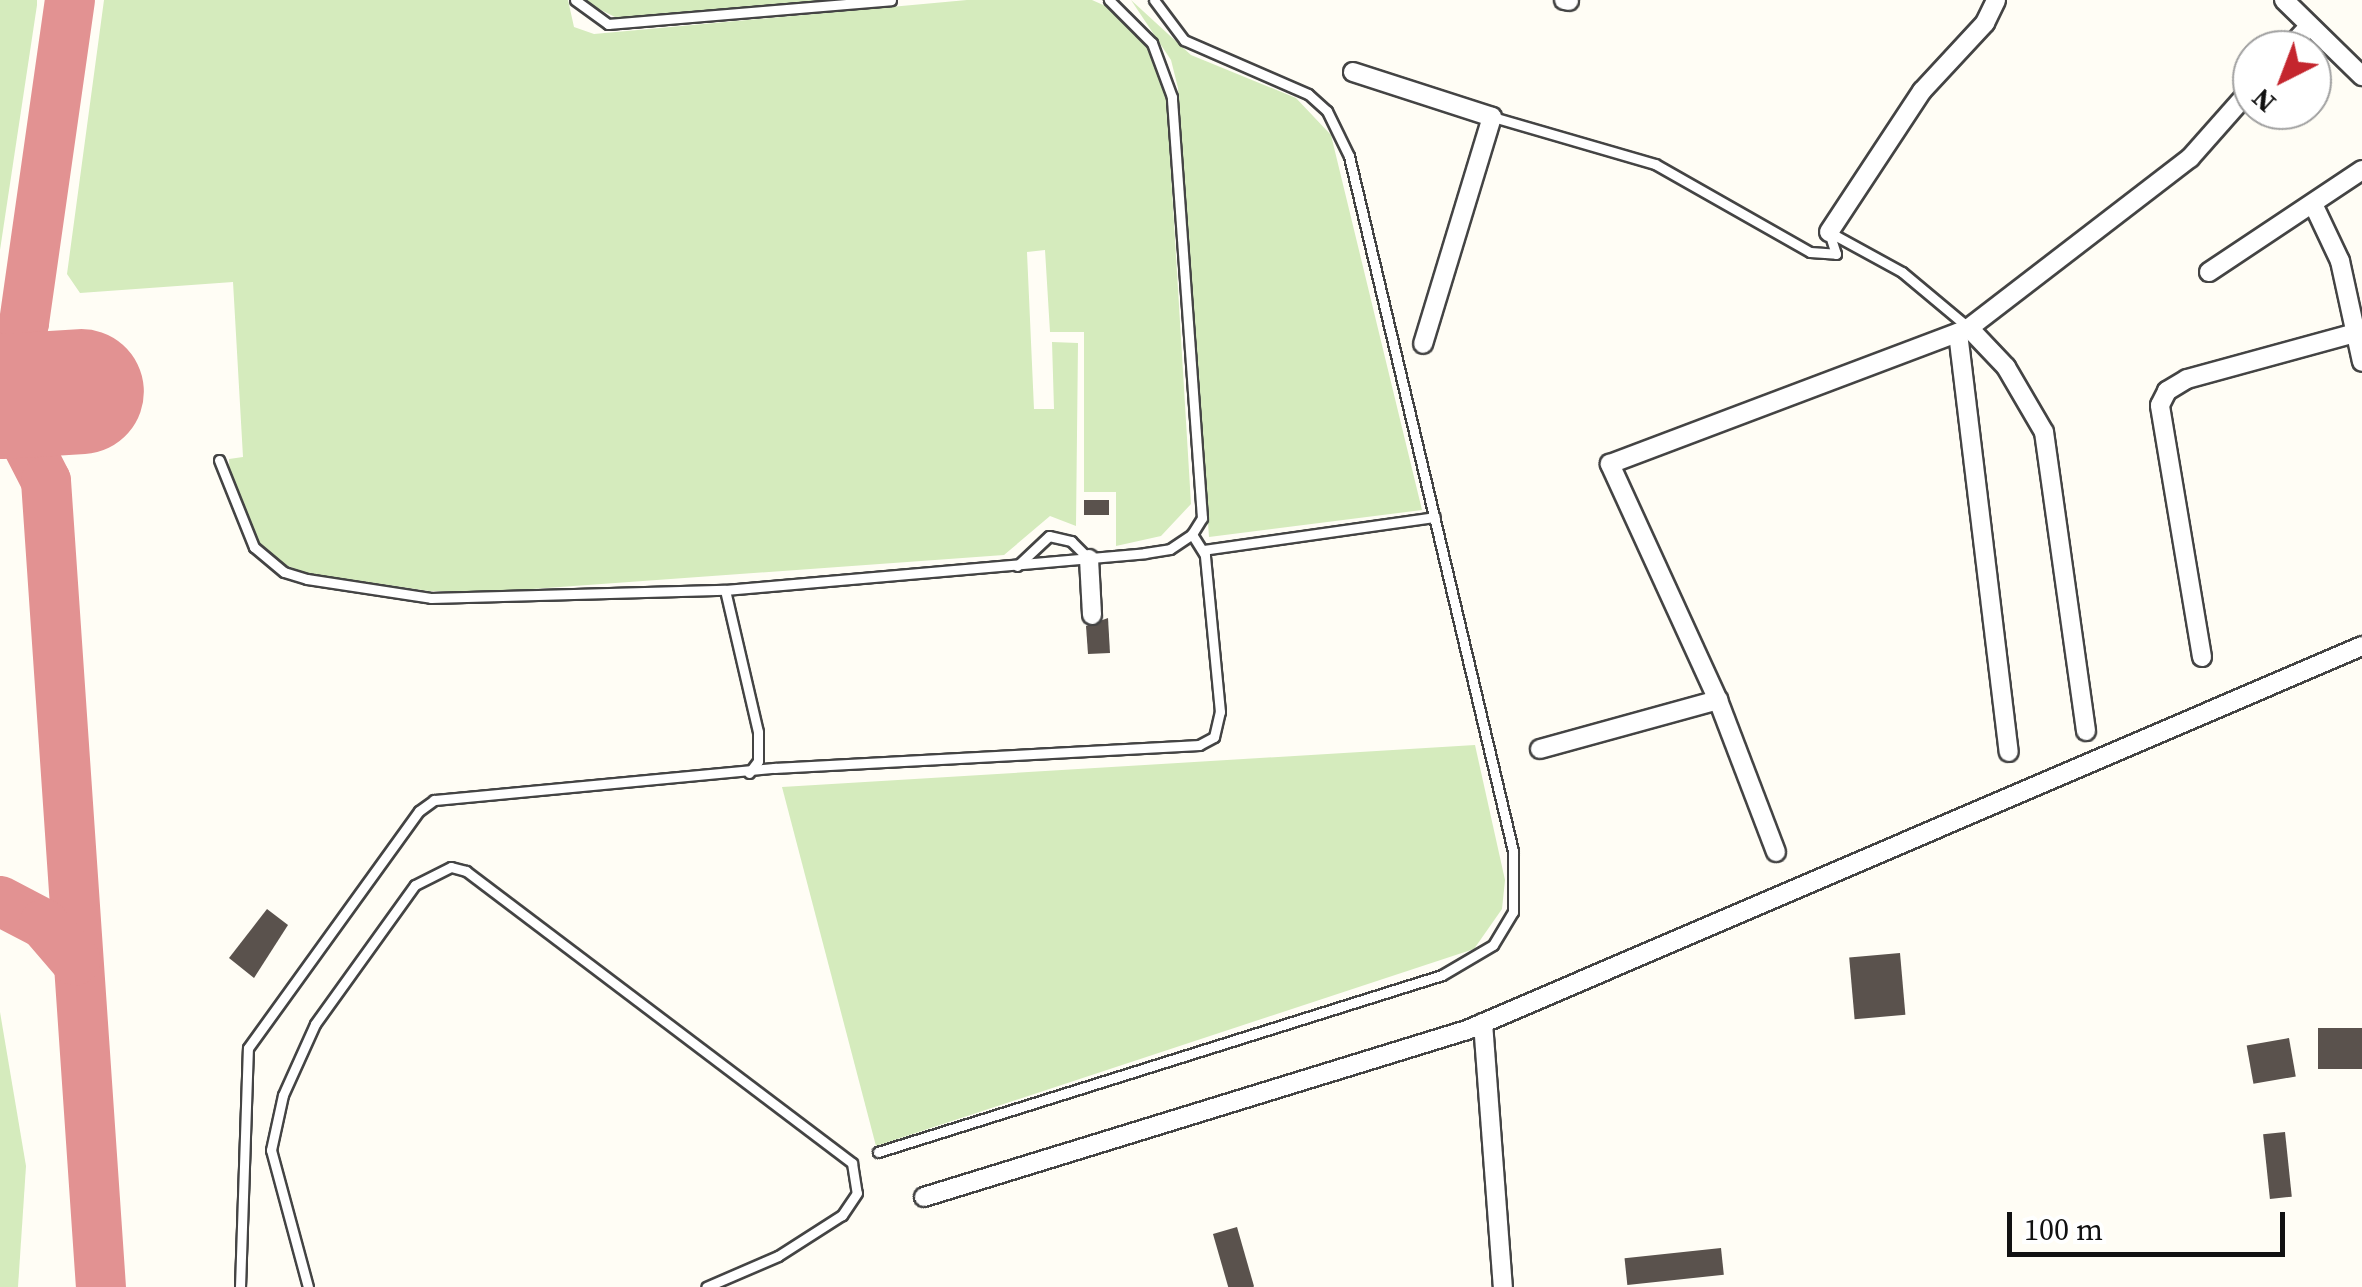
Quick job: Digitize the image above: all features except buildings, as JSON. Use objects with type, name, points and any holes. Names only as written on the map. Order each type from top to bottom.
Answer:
[{"type":"street","points":[[1829,232],[1922,91],[1986,23],[1996,0]]},
{"type":"street","points":[[2284,0],[2362,76]]},
{"type":"street","points":[[2305,30],[2309,26]]},
{"type":"street","points":[[1353,72],[1492,117],[1423,344]]},
{"type":"street","points":[[1776,852],[1718,700],[1610,464],[1964,330],[2190,158],[2232,111]]},
{"type":"street","points":[[2209,272],[2314,206],[2362,170]]},
{"type":"street","points":[[2314,206],[2340,261],[2362,362]]},
{"type":"street","points":[[1964,330],[2006,367],[2044,432],[2086,730]]},
{"type":"street","points":[[1964,330],[2009,752]]},
{"type":"street","points":[[2202,658],[2160,405],[2167,391],[2187,379],[2358,332]]},
{"type":"street","points":[[1089,559],[1092,615]]},
{"type":"street","points":[[924,1197],[1484,1023],[2362,646]]},
{"type":"street","points":[[1540,749],[1718,700]]},
{"type":"street","points":[[1484,1023],[1502,1287]]},
{"type":"lane","points":[[575,0],[608,24],[891,0]]},
{"type":"lane","points":[[220,460],[254,547],[284,572],[307,580],[431,598],[726,590],[1017,566],[1170,548],[1192,534],[1202,518],[1172,98],[1152,43],[1109,0]]},
{"type":"lane","points":[[878,1152],[1442,975],[1494,945],[1514,912],[1517,875],[1339,130],[1296,86],[1184,40],[1154,0]]},
{"type":"lane","points":[[1492,117],[1655,164],[1810,252],[1836,254],[1829,232]]},
{"type":"lane","points":[[1829,232],[1902,272],[1964,330]]},
{"type":"lane","points":[[1203,550],[1434,517]]},
{"type":"lane","points":[[240,1287],[248,1048],[419,811],[455,794],[1206,744],[1217,732],[1220,712],[1203,550],[1192,534]]},
{"type":"lane","points":[[1017,566],[1048,536],[1071,541],[1089,559]]},
{"type":"lane","points":[[726,590],[758,732],[758,761],[746,774]]},
{"type":"lane","points":[[308,1287],[271,1150],[283,1094],[314,1024],[415,885],[450,868],[498,895],[852,1163],[857,1193],[842,1215],[778,1256],[706,1287]]},
{"type":"green space","points":[[0,0],[37,0],[0,250]]},
{"type":"green space","points":[[104,0],[568,0],[574,27],[594,34],[967,0],[1092,0],[1110,8],[1152,53],[1166,90],[1191,504],[1161,536],[1116,546],[1116,492],[1084,492],[1084,332],[1050,332],[1045,250],[1027,252],[1034,409],[1054,409],[1052,342],[1078,343],[1076,526],[1050,516],[1004,555],[505,591],[429,591],[306,573],[278,562],[247,531],[230,483],[229,459],[243,457],[233,282],[80,293],[67,274]]},
{"type":"green space","points":[[581,0],[834,0],[617,18]]},
{"type":"green space","points":[[1131,0],[1191,55],[1296,98],[1331,135],[1422,510],[1209,537],[1178,88],[1171,60]]},
{"type":"green space","points":[[1475,745],[1505,880],[1502,909],[1474,949],[876,1146],[782,787]]},
{"type":"green space","points":[[0,1012],[26,1166],[18,1287],[0,1287]]},
{"type":"taxiway","points":[[0,368],[24,323],[70,0]]},
{"type":"taxiway","points":[[0,418],[26,442],[46,481],[101,1287]]},
{"type":"taxiway","points":[[0,901],[44,924],[75,960]]},
{"type":"runway","points":[[0,396],[81,391]]}]
